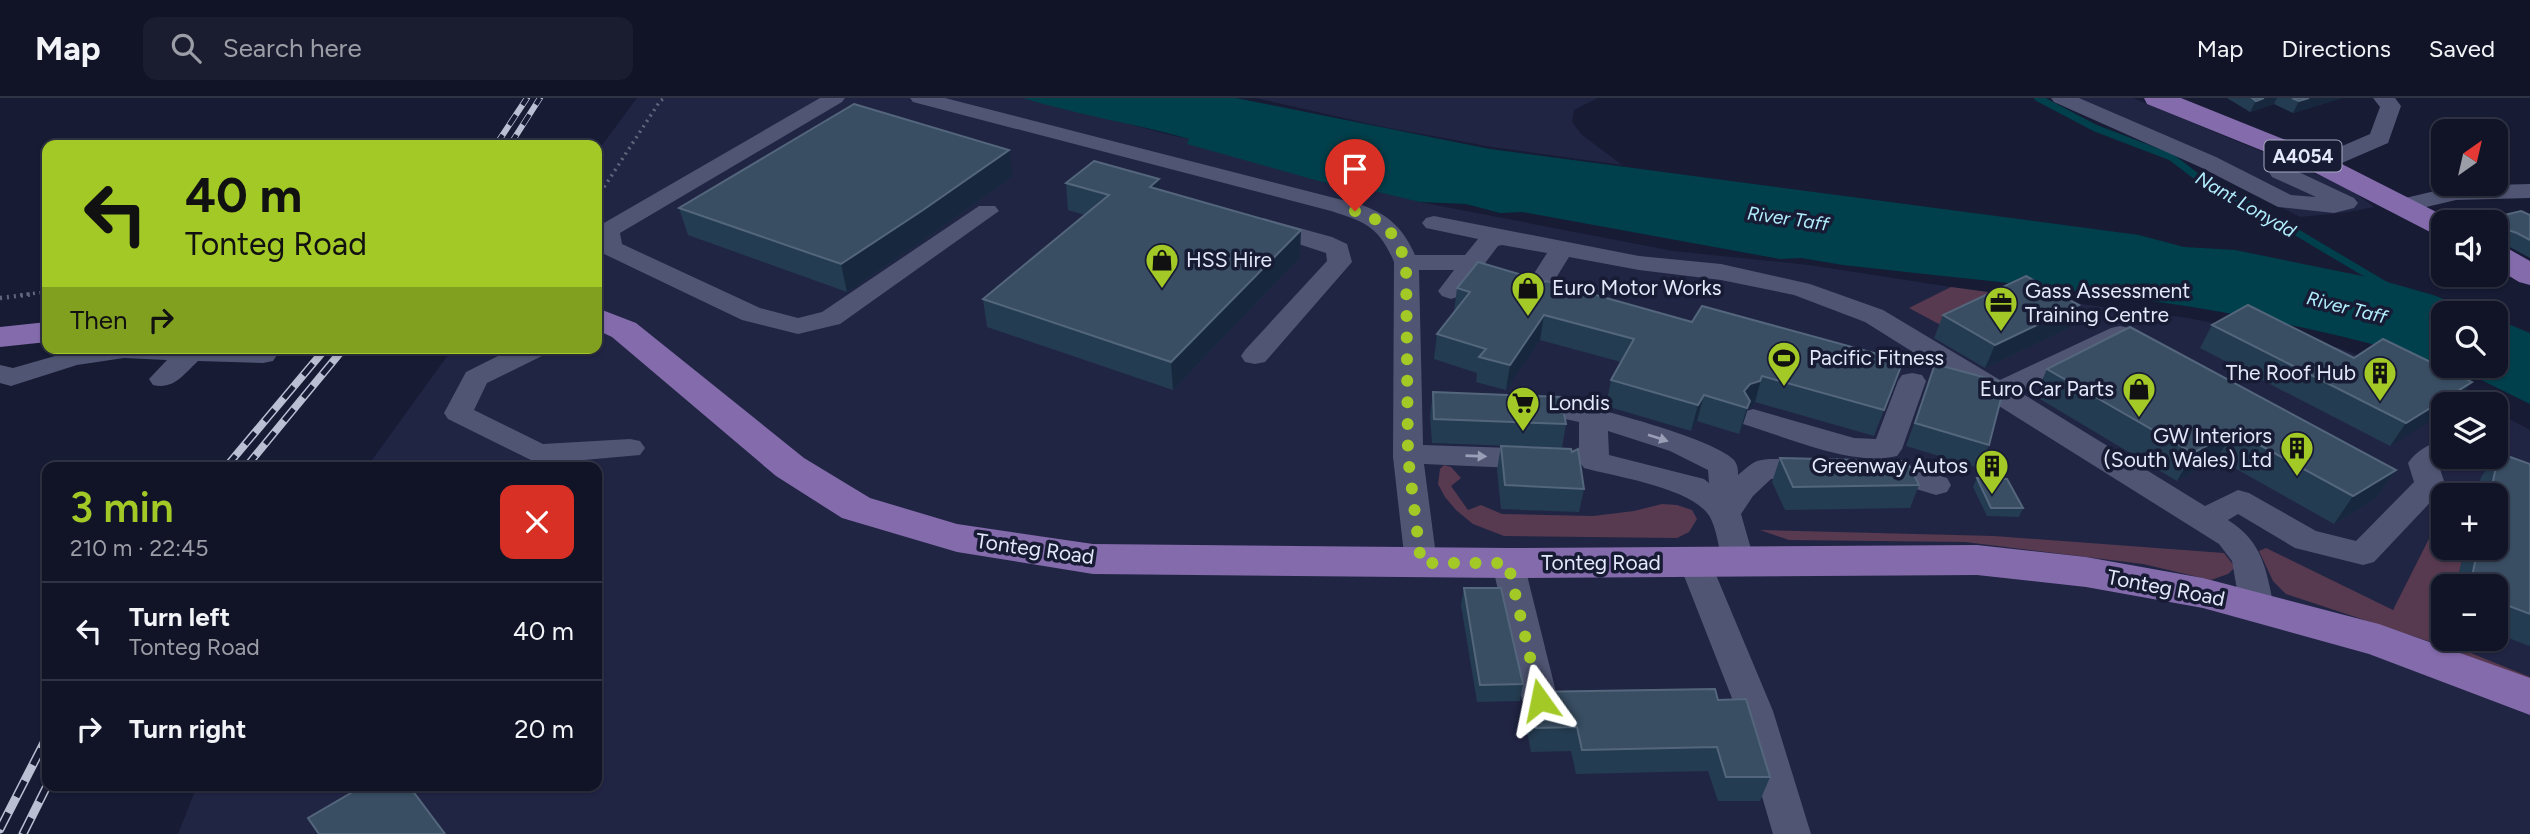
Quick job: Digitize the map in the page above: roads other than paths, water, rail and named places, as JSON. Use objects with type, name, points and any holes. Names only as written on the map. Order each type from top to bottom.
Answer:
[{"type":"main road","name":"A4054","points":[[2157,98],[2320,163],[2431,219]]},
{"type":"main road","points":[[2508,262],[2530,275]]},
{"type":"main road","name":"Tonteg Road","points":[[602,320],[624,330],[790,467],[856,508],[944,535],[1093,559],[1421,563],[1739,563],[1977,559],[2087,572],[2203,593],[2379,640],[2530,697]]},
{"type":"main road","points":[[0,337],[42,333]]},
{"type":"street","points":[[835,98],[602,234],[611,248],[751,314],[797,327],[831,318],[987,211]]},
{"type":"street","points":[[920,98],[1371,216],[1394,233],[1406,262],[1418,397],[1408,457],[1421,563]]},
{"type":"street","points":[[2061,98],[2208,162],[2286,202],[2334,206],[2346,202],[2280,172]]},
{"type":"street","points":[[2320,163],[2380,138],[2390,106],[2383,98]]},
{"type":"street","points":[[1097,166],[1118,149]]},
{"type":"street","points":[[2406,205],[2456,193],[2529,190]]},
{"type":"street","points":[[1244,219],[1323,242],[1338,249],[1340,262],[1255,356]]},
{"type":"street","points":[[1434,223],[1639,263],[1721,272],[1801,289],[1874,316],[2230,536],[2248,559],[2257,607]]},
{"type":"street","points":[[1451,291],[1489,241],[1500,237]]},
{"type":"street","points":[[1529,302],[1563,248]]},
{"type":"street","points":[[1406,262],[1472,263]]},
{"type":"street","points":[[1998,392],[2119,333],[2144,347]]},
{"type":"street","points":[[0,373],[11,378],[73,358],[102,354]]},
{"type":"street","points":[[163,379],[189,354],[263,355]]},
{"type":"street","points":[[524,354],[476,378],[458,413],[539,454],[630,448]]},
{"type":"street","points":[[1753,418],[1853,447],[1887,449],[1912,381]]},
{"type":"street","points":[[1500,400],[1548,404],[1593,417],[1703,452],[1724,466],[1725,513],[1739,563]]},
{"type":"street","points":[[1593,417],[1594,461]]},
{"type":"street","points":[[1408,457],[1430,454],[1594,461],[1693,486],[1725,513]]},
{"type":"street","points":[[2206,519],[2238,500],[2306,541],[2362,554],[2430,484],[2423,463],[2431,457]]},
{"type":"street","points":[[1725,513],[1742,489],[1764,469],[1895,472],[1936,485]]},
{"type":"street","points":[[1508,563],[1540,700]]},
{"type":"street","points":[[1695,563],[1755,711],[1791,834]]},
{"type":"water","name":"River Taff","points":[[1023,98],[1236,98],[1490,149],[2139,235],[2184,247],[2235,250],[2377,279],[2449,301],[2431,301],[2431,362],[2296,326],[2146,300],[1801,258],[1780,259],[1522,212],[1500,213],[1466,204],[1420,202],[1361,188],[1344,188],[1187,144],[1189,139]]},
{"type":"water","points":[[2508,324],[2530,333],[2530,404],[2477,378],[2508,378]]},
{"type":"waterway","name":"Nant Lonydd","points":[[2038,98],[2095,128],[2171,157],[2200,179],[2259,210],[2387,286]]},
{"type":"railway","points":[[499,140],[527,98]]},
{"type":"railway","points":[[513,140],[540,98]]},
{"type":"railway","points":[[230,462],[321,354]]},
{"type":"railway","points":[[250,462],[339,354]]},
{"type":"railway","points":[[0,829],[42,747]]},
{"type":"railway","points":[[23,834],[44,791]]},
{"type":"place","name":"HSS Hire","points":[[1162,290]]},
{"type":"place","name":"Euro Motor Works","points":[[1528,318]]},
{"type":"place","name":"Gass Assessment Training Centre","points":[[2001,333]]},
{"type":"place","name":"Pacific Fitness","points":[[1784,388]]},
{"type":"place","name":"The Roof Hub","points":[[2380,403]]},
{"type":"place","name":"Euro Car Parts","points":[[2139,419]]},
{"type":"place","name":"Londis","points":[[1523,433]]},
{"type":"place","name":"GW Interiors (South Wales) Ltd","points":[[2297,478]]},
{"type":"place","name":"Greenway Autos","points":[[1992,496]]}]
